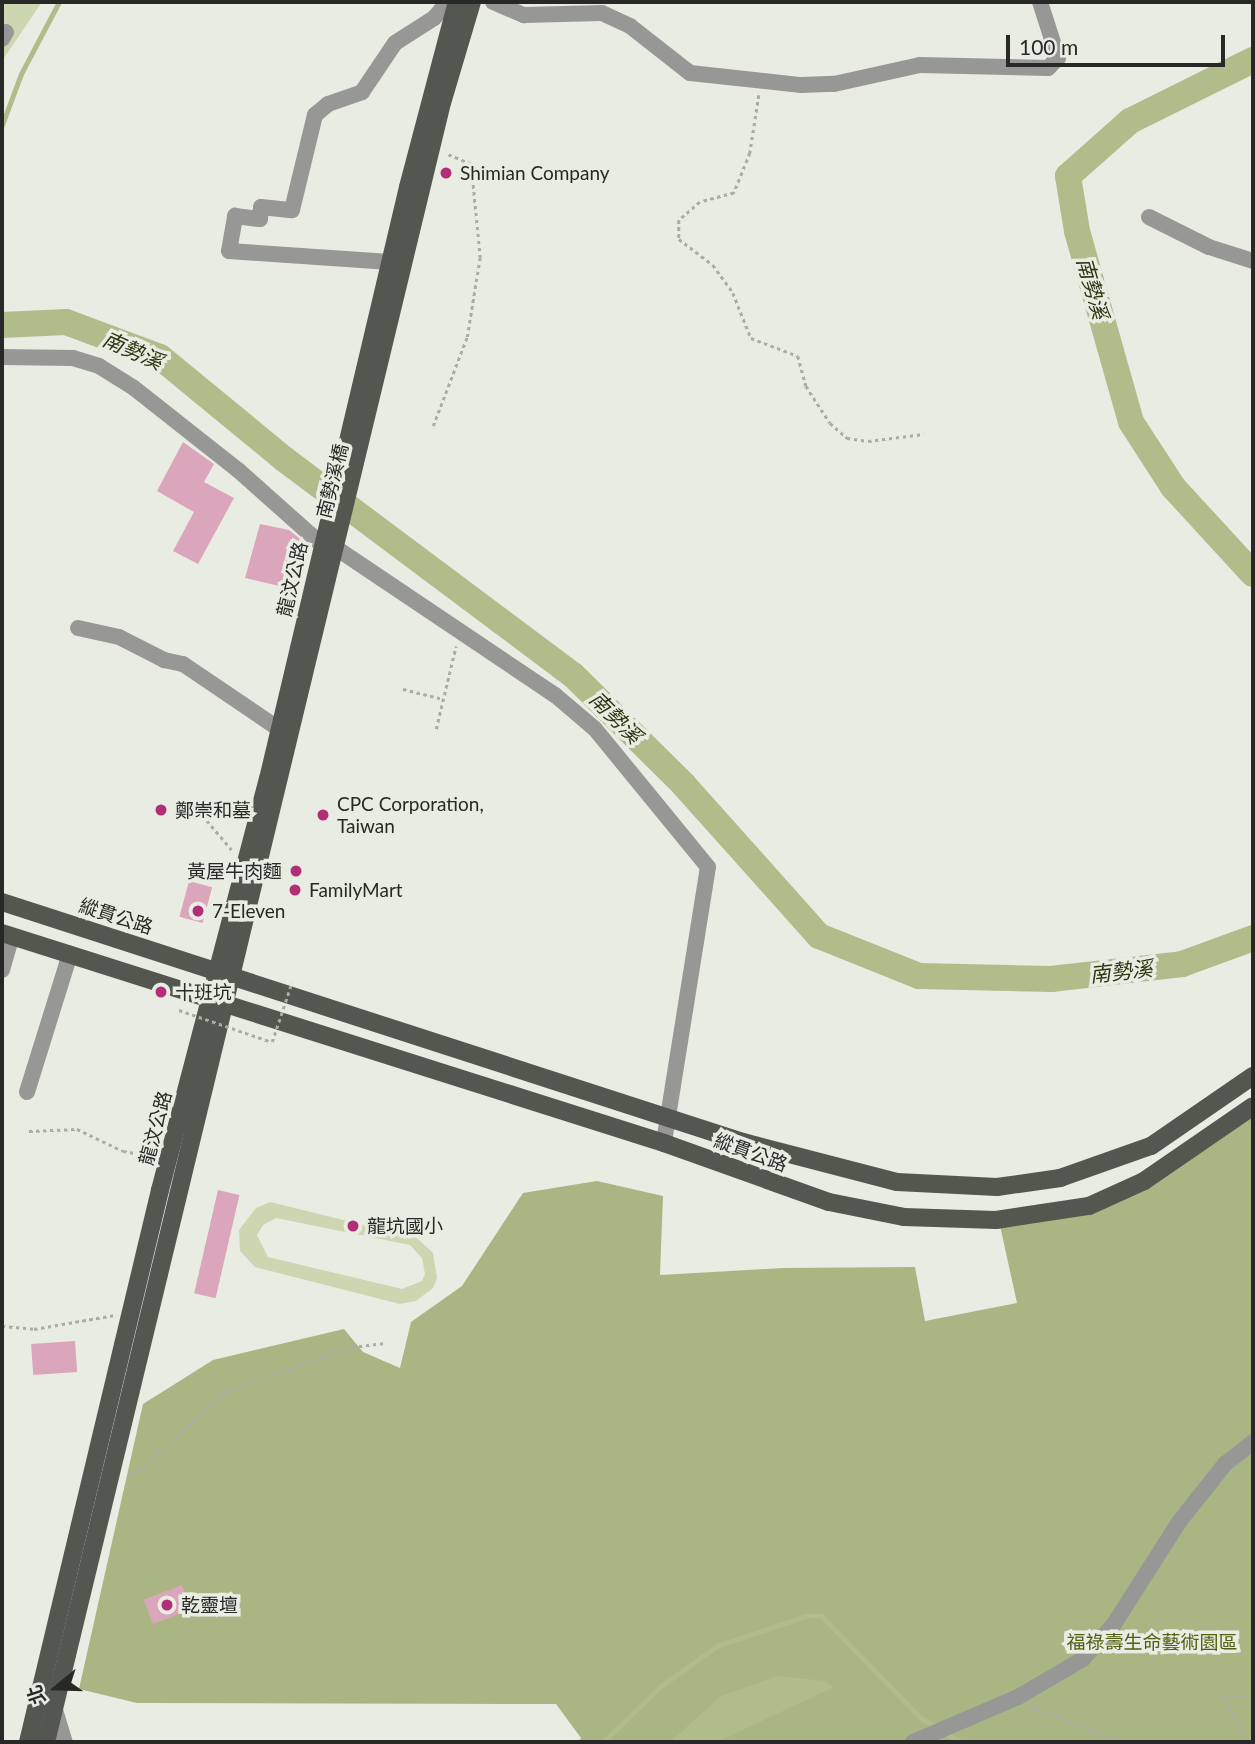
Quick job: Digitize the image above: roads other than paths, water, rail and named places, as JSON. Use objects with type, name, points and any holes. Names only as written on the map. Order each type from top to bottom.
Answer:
[{"type":"main road","points":[[398,263],[457,2]]},
{"type":"main road","points":[[398,263],[472,2]]},
{"type":"main road","name":"南勢溪橋","points":[[331,538],[398,263]]},
{"type":"main road","name":"龍汶公路","points":[[274,780],[279,729],[331,538]]},
{"type":"main road","name":"龍汶公路","points":[[28,1742],[48,1707],[107,1481],[225,973],[331,538]]},
{"type":"main road","name":"龍汶公路","points":[[225,973],[246,858],[259,838]]},
{"type":"main road","name":"縱貫公路","points":[[2,902],[668,1117],[897,1182],[997,1187],[1060,1178],[1151,1146],[1253,1076]]},
{"type":"main road","name":"縱貫公路","points":[[7,934],[219,999],[664,1143],[829,1202],[904,1217],[996,1220],[1062,1212],[1133,1186],[1253,1106]]},
{"type":"main road","name":"龍汶公路","points":[[46,1742],[48,1707],[131,1311],[169,1158],[219,999]]},
{"type":"street","points":[[398,263],[229,251],[235,216],[260,219],[261,207],[292,210],[315,115],[328,104],[362,92],[396,43],[434,18],[448,2]]},
{"type":"street","points":[[493,2],[524,15],[602,13],[630,26],[690,73],[761,81],[834,84],[920,65],[1048,68],[1058,58],[1040,2]]},
{"type":"street","points":[[1149,217],[1209,247],[1253,261]]},
{"type":"street","points":[[2,358],[74,358],[99,366],[134,388],[238,470],[460,633],[555,695],[594,729],[708,867],[664,1143]]},
{"type":"street","points":[[78,628],[119,637],[164,660],[183,664],[279,729]]},
{"type":"street","points":[[2,971],[7,934]]},
{"type":"street","points":[[27,1092],[70,954]]},
{"type":"street","points":[[912,1742],[1018,1696],[1083,1659],[1114,1624],[1179,1522],[1225,1464],[1253,1442]]},
{"type":"street","points":[[48,1707],[65,1742]]},
{"type":"waterway","points":[[2,125],[21,74],[59,2]]},
{"type":"waterway","name":"南勢溪","points":[[1253,60],[1130,121],[1068,176],[1077,231],[1131,422],[1173,487],[1253,574]]},
{"type":"waterway","name":"南勢溪","points":[[2,325],[66,322],[160,357],[284,459],[573,675],[683,784],[819,936],[919,976],[1051,979],[1182,964],[1253,938]]},
{"type":"waterway","points":[[603,1742],[661,1686],[717,1646],[806,1616],[822,1616],[921,1718],[937,1727]]},
{"type":"waterway","points":[[944,1732],[961,1742]]},
{"type":"place","name":"Shimian Company","points":[[446,173]]},
{"type":"place","name":"鄭崇和墓","points":[[161,810]]},
{"type":"place","name":"CPC Corporation, Taiwan","points":[[323,815]]},
{"type":"place","name":"黃屋牛肉麵","points":[[296,871]]},
{"type":"place","name":"FamilyMart","points":[[295,890]]},
{"type":"place","name":"7-Eleven","points":[[198,911]]},
{"type":"place","name":"十班坑","points":[[161,992]]},
{"type":"place","name":"龍坑國小","points":[[353,1226]]},
{"type":"place","name":"乾靈壇","points":[[167,1605]]},
{"type":"park label","name":"福祿壽生命藝術園區","points":[[1152,1642]]}]
